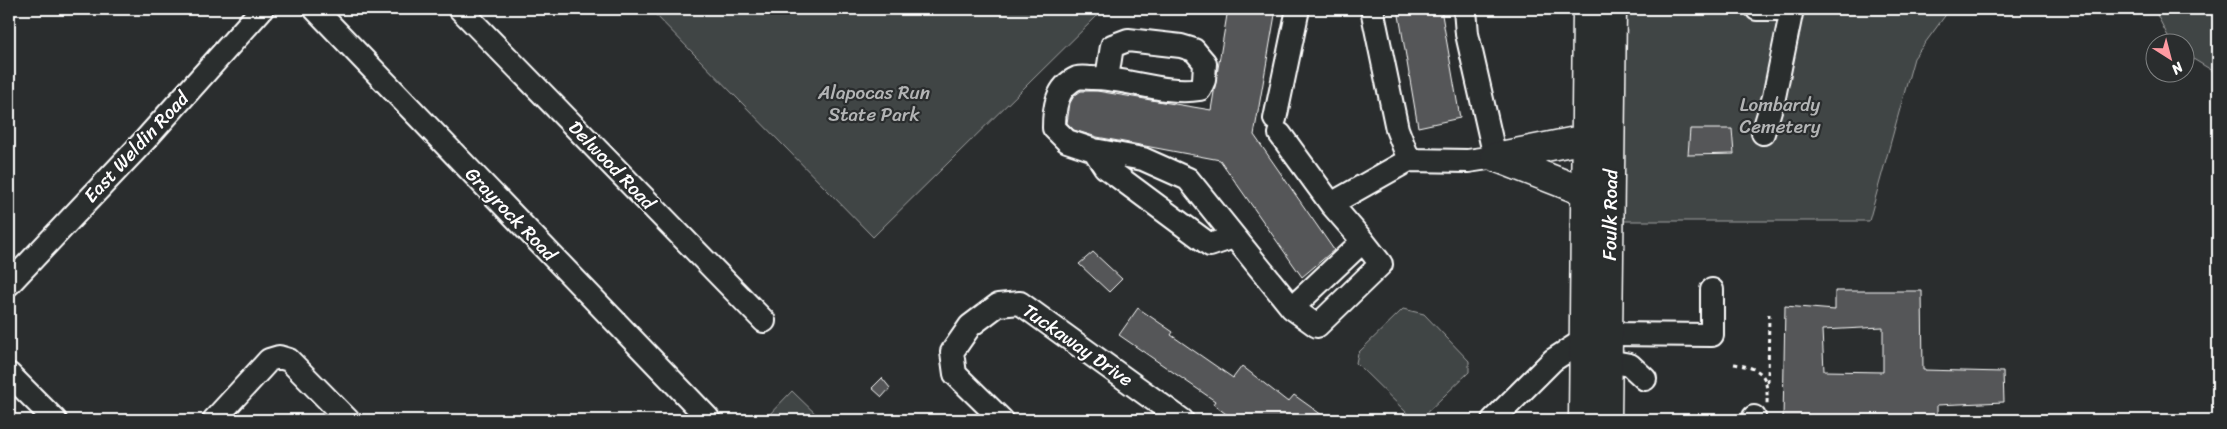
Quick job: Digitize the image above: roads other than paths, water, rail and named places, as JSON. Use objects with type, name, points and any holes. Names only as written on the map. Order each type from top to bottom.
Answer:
[{"type":"main road","name":"Foulk Road","points":[[1587,9],[1585,192],[1596,337],[1608,361],[1607,420]]},
{"type":"main road","name":"Foulk Road","points":[[1583,420],[1596,337],[1612,9]]},
{"type":"main road","points":[[1495,157],[1586,139]]},
{"type":"main road","points":[[1495,157],[1585,192]]},
{"type":"street","name":"East Weldin Road","points":[[9,284],[145,140],[262,9]]},
{"type":"street","name":"Grayrock Road","points":[[315,9],[708,418]]},
{"type":"street","name":"Delwood Road","points":[[460,9],[764,321]]},
{"type":"street","points":[[1107,78],[1078,78],[1061,91],[1054,108],[1054,128],[1067,141],[1094,150],[1143,159],[1188,179],[1292,308],[1317,326],[1382,264],[1331,204],[1278,126],[1298,9]]},
{"type":"street","points":[[1372,9],[1397,129],[1410,160]]},
{"type":"street","points":[[1331,204],[1410,160],[1468,161],[1495,157],[1467,34],[1465,9]]},
{"type":"street","points":[[1757,9],[1788,9]]},
{"type":"street","points":[[1763,133],[1774,97],[1792,9]]},
{"type":"street","points":[[1094,150],[1104,167],[1210,245],[1234,236]]},
{"type":"street","points":[[1292,308],[1363,241]]},
{"type":"street","points":[[1493,420],[1553,360],[1596,337],[1712,335],[1712,290]]},
{"type":"street","name":"Tuckaway Drive","points":[[1002,420],[955,374],[952,352],[970,326],[998,305],[1020,303],[1182,420]]},
{"type":"street","points":[[214,420],[269,360],[279,357],[289,360],[348,420]]},
{"type":"street","points":[[1608,361],[1630,365],[1645,378]]},
{"type":"street","points":[[9,374],[55,420]]},
{"type":"park label","name":"Alapocas Run State Park","points":[[874,103]]},
{"type":"park label","name":"Lombardy Cemetery","points":[[1780,115]]}]
